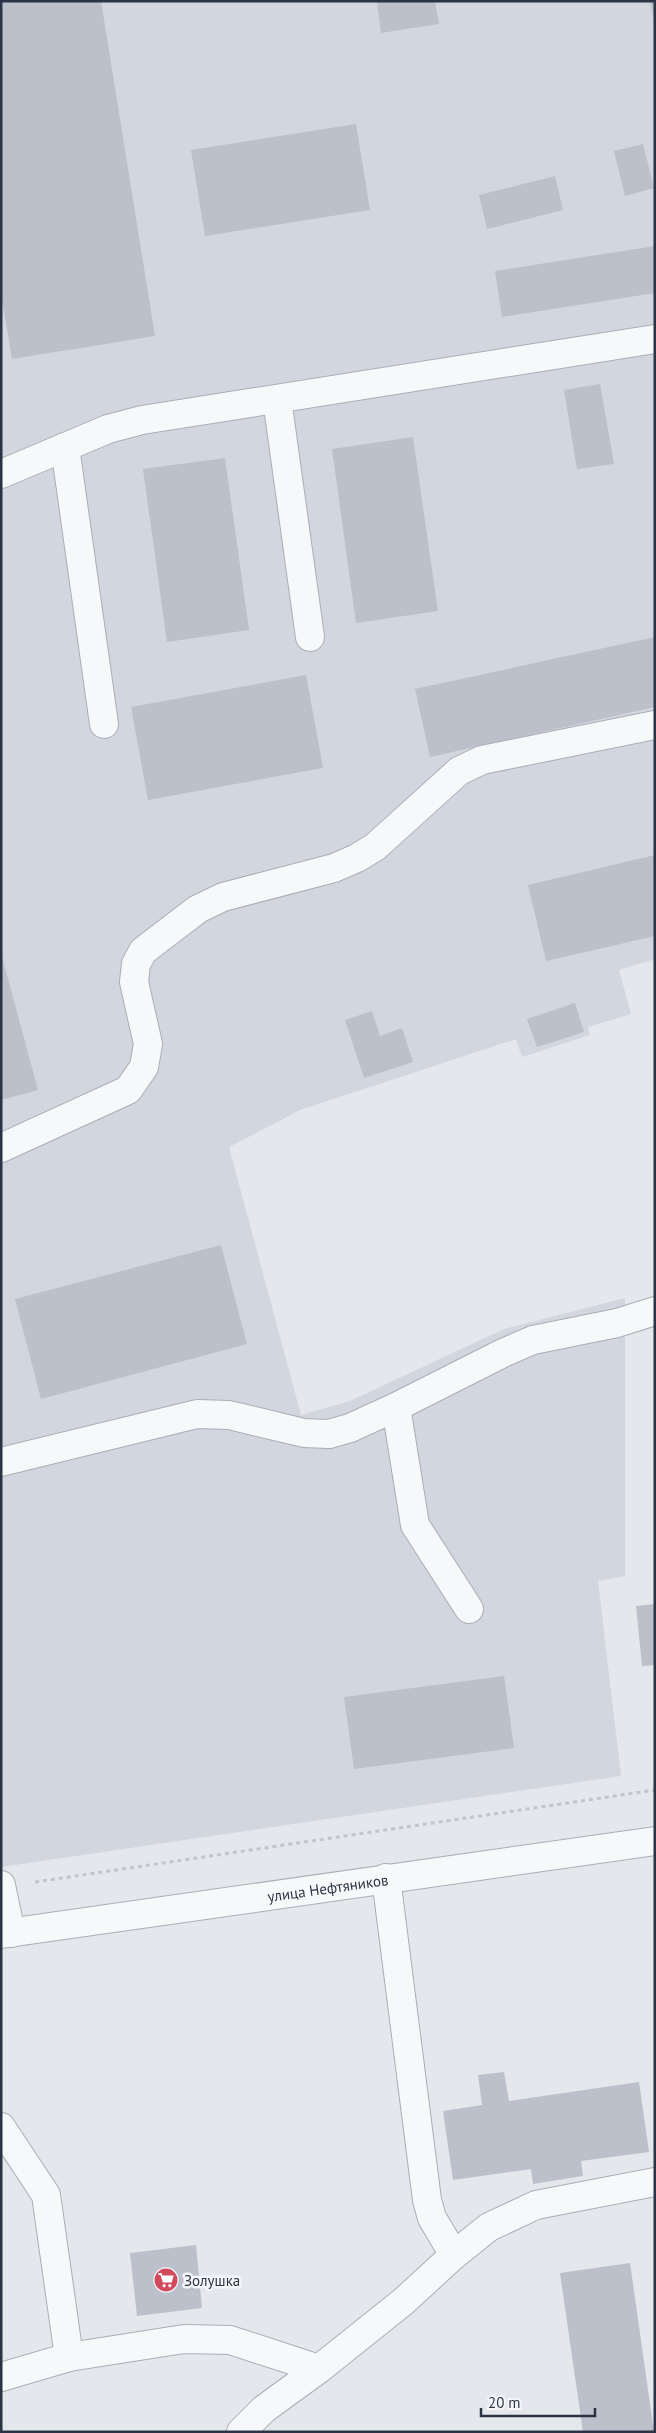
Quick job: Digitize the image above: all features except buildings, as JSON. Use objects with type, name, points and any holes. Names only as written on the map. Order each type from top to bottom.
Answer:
[{"type":"street","points":[[1,474],[108,429],[142,420],[655,339]]},
{"type":"street","points":[[277,399],[310,637]]},
{"type":"street","points":[[65,447],[104,724]]},
{"type":"street","points":[[1,1148],[128,1090],[144,1067],[148,1044],[134,982],[136,964],[143,951],[198,908],[223,897],[334,868],[358,858],[375,847],[459,771],[482,760],[655,724]]},
{"type":"street","points":[[1,1462],[197,1414],[229,1415],[304,1433],[329,1434],[350,1428],[396,1407],[503,1353],[533,1340],[617,1323],[655,1311]]},
{"type":"street","points":[[396,1407],[415,1525],[469,1609]]},
{"type":"street","name":"улица Нефтяников","points":[[6,1934],[386,1878],[655,1841]]},
{"type":"street","points":[[386,1878],[427,2200],[432,2218],[454,2255]]},
{"type":"street","points":[[2,1886],[6,1934]]},
{"type":"street","points":[[1,2127],[46,2195],[69,2357]]},
{"type":"street","points":[[241,2432],[264,2409],[319,2369],[404,2301],[454,2255],[489,2227],[536,2205],[655,2182]]},
{"type":"street","points":[[1,2377],[69,2357],[184,2338],[230,2340],[319,2369]]},
{"type":"path","points":[[2,1886],[655,1790]]},
{"type":"shaded area","points":[[1,1],[655,1],[655,959],[619,970],[631,1014],[588,1027],[590,1035],[522,1057],[516,1039],[300,1110],[229,1147],[301,1415],[350,1401],[504,1329],[625,1298],[625,1576],[598,1581],[621,1776],[1,1867]]},
{"type":"place","name":"Золушка","points":[[166,2280]]}]
